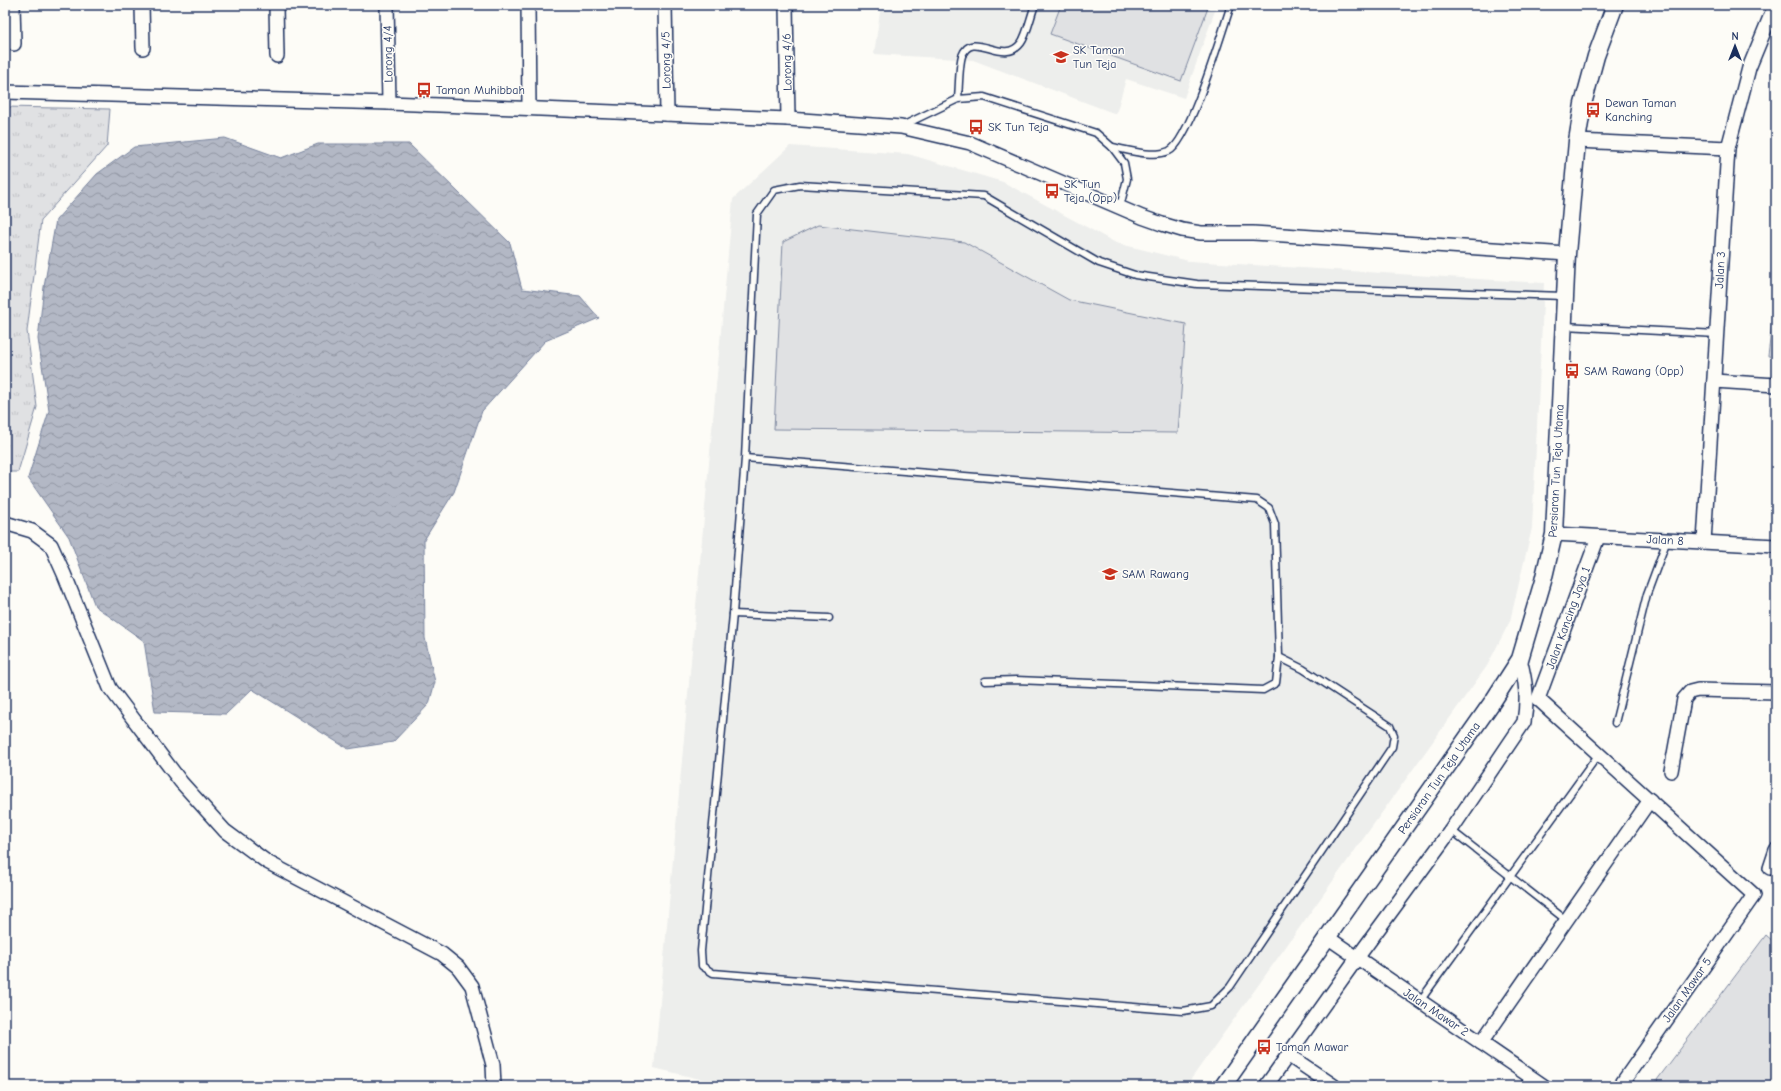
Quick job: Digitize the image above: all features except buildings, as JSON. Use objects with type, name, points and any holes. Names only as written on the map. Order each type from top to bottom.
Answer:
[{"type":"street","points":[[13,5],[14,44]]},
{"type":"street","points":[[142,5],[143,48]]},
{"type":"street","points":[[276,5],[277,56]]},
{"type":"street","name":"Lorong 4/4","points":[[387,5],[389,103]]},
{"type":"street","points":[[528,5],[529,108]]},
{"type":"street","name":"Lorong 4/5","points":[[665,5],[667,114]]},
{"type":"street","name":"Lorong 4/6","points":[[786,5],[788,120]]},
{"type":"street","name":"Persiaran Tun Teja Utama","points":[[1223,1086],[1493,701],[1520,659],[1543,581],[1554,534],[1567,254],[1577,141],[1585,98],[1596,56],[1615,5]]},
{"type":"street","name":"Jalan 3","points":[[1704,542],[1728,148],[1749,68],[1775,5]]},
{"type":"street","points":[[5,92],[529,108],[788,120],[901,127],[970,143],[1120,208],[1182,230],[1201,233],[1253,233],[1567,254]]},
{"type":"street","points":[[1577,141],[1728,148]]},
{"type":"street","points":[[1714,381],[1776,385]]},
{"type":"street","points":[[5,523],[32,531],[51,545],[110,688],[181,782],[225,831],[267,862],[442,954],[458,967],[472,986],[493,1065],[494,1086]]},
{"type":"street","name":"Jalan 8","points":[[1554,534],[1776,546]]},
{"type":"street","name":"Jalan Kancing Jaya 1","points":[[1532,701],[1598,537]]},
{"type":"street","points":[[1481,1043],[1650,800],[1599,754],[1532,701],[1520,659]]},
{"type":"street","points":[[1671,771],[1684,699],[1690,692],[1698,690],[1776,692]]},
{"type":"street","points":[[1266,1086],[1357,958],[1451,830],[1524,722],[1532,701]]},
{"type":"street","name":"Jalan Mawar 5","points":[[1620,1086],[1754,894],[1650,800]]},
{"type":"street","points":[[1770,868],[1776,850]]},
{"type":"street","name":"Jalan Mawar 2","points":[[1327,937],[1481,1043],[1527,1081],[1544,1086]]},
{"type":"street","points":[[1288,1055],[1334,1086]]},
{"type":"lane","points":[[958,99],[962,56],[969,47],[979,45],[1001,52],[1014,50],[1022,42],[1034,5]]},
{"type":"lane","points":[[1112,146],[1149,154],[1170,150],[1181,138],[1191,120],[1232,5]]},
{"type":"lane","points":[[901,127],[958,99],[984,97],[1096,133],[1112,146],[1124,163],[1127,179],[1120,208]]},
{"type":"lane","points":[[1279,657],[1303,669],[1390,726],[1394,735],[1392,747],[1230,987],[1211,1006],[1175,1011],[713,973],[702,966],[701,950],[733,614],[745,458],[758,214],[774,190],[800,185],[984,196],[1099,263],[1135,275],[1197,284],[1565,296]]},
{"type":"lane","points":[[1563,326],[1716,334]]},
{"type":"lane","points":[[745,458],[1257,500],[1269,508],[1275,524],[1279,657],[1276,683],[1263,690],[1016,680],[985,681]]},
{"type":"lane","points":[[1615,723],[1647,594],[1667,540]]},
{"type":"lane","points":[[733,614],[829,618]]},
{"type":"lane","points":[[1420,1001],[1599,754]]},
{"type":"lane","points":[[1451,830],[1566,920]]},
{"type":"shaded area","name":"SK Taman Tun Teja","points":[[881,5],[1217,5],[1184,98],[1126,79],[1116,114],[973,60],[874,54]]},
{"type":"shaded area","name":"SAM Rawang","points":[[790,146],[908,154],[1003,182],[1116,243],[1189,261],[1544,283],[1532,528],[1510,621],[1487,666],[1186,1086],[729,1086],[654,1068],[733,199]]},
{"type":"green space","points":[[1061,5],[1209,5],[1181,81],[1050,34]]},
{"type":"green space","points":[[5,107],[110,109],[107,146],[41,220],[27,331],[37,407],[18,472],[5,472]]},
{"type":"green space","points":[[818,225],[964,242],[1069,300],[1186,324],[1178,433],[774,429],[783,242]]},
{"type":"green space","points":[[1776,290],[1776,357],[1768,356]]},
{"type":"green space","points":[[1766,935],[1776,944],[1776,1086],[1659,1086],[1657,1080]]},
{"type":"water","points":[[225,138],[281,158],[318,144],[409,144],[510,243],[522,289],[580,296],[599,318],[545,341],[482,411],[454,492],[424,540],[425,638],[435,682],[429,704],[393,742],[348,749],[252,689],[226,714],[155,712],[144,641],[95,606],[69,537],[28,478],[49,411],[38,339],[44,287],[56,220],[97,174],[134,147]]},
{"type":"place","name":"SK Taman Tun Teja","points":[[1061,57]]},
{"type":"place","name":"Taman Muhibbah","points":[[424,90]]},
{"type":"place","name":"Dewan Taman Kanching","points":[[1593,110]]},
{"type":"place","name":"SK Tun Teja","points":[[976,127]]},
{"type":"place","name":"SK Tun Teja (Opp)","points":[[1052,191]]},
{"type":"place","name":"SAM Rawang (Opp)","points":[[1572,371]]},
{"type":"place","name":"SAM Rawang","points":[[1110,574]]},
{"type":"place","name":"Taman Mawar","points":[[1264,1047]]}]
